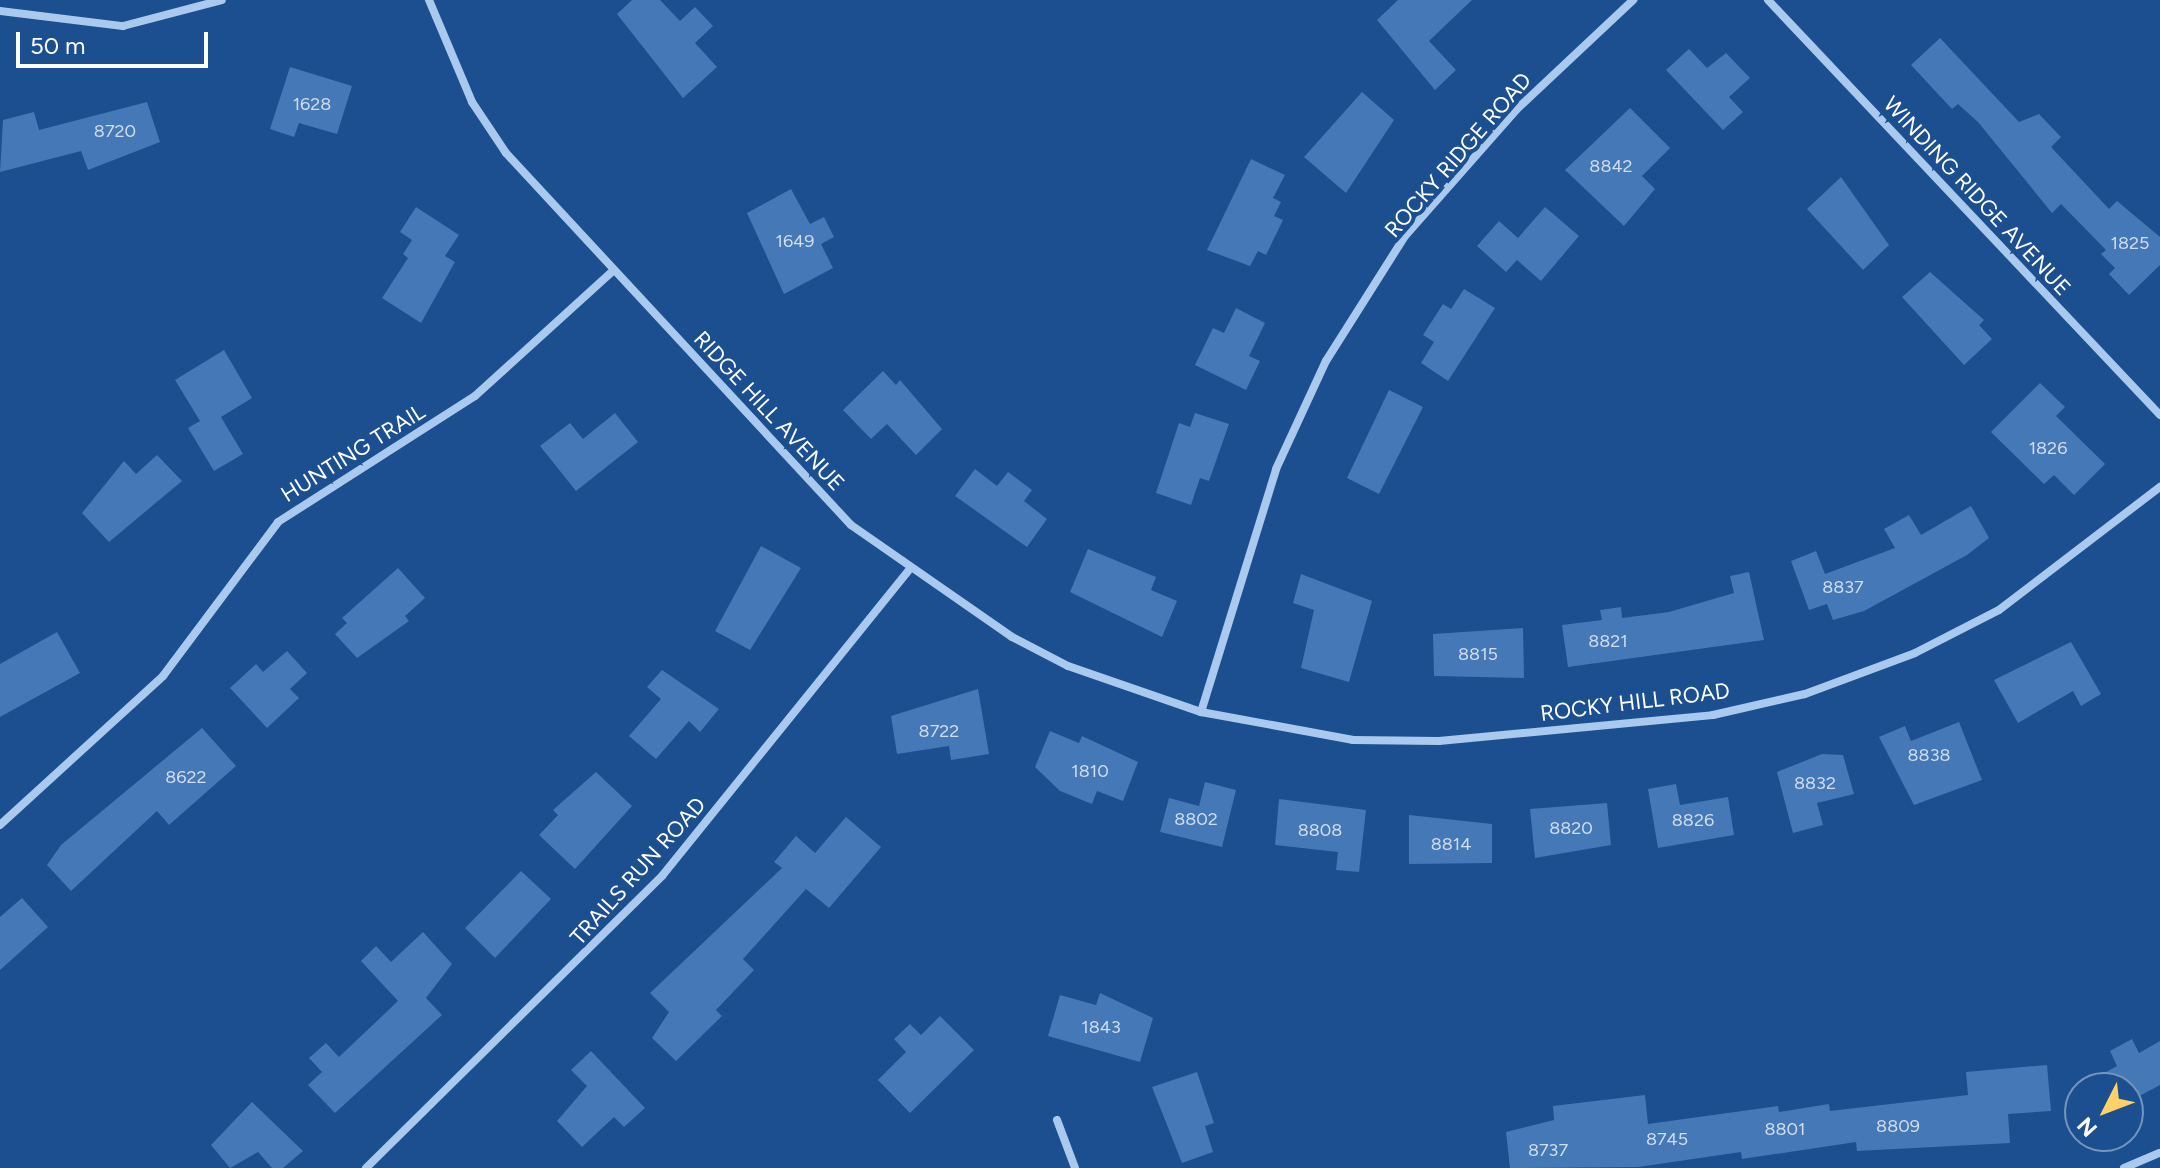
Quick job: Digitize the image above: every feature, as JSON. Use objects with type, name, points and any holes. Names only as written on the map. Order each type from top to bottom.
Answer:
[{"type":"street","points":[[0,11],[123,26],[222,0]]},
{"type":"street","name":"RIDGE HILL AVENUE","points":[[429,0],[472,102],[506,153],[851,525],[908,571],[1068,666],[1201,712]]},
{"type":"street","name":"ROCKY RIDGE ROAD","points":[[1201,712],[1276,469],[1326,361],[1405,236],[1516,110],[1633,0]]},
{"type":"street","name":"WINDING RIDGE AVENUE","points":[[1768,0],[2160,415]]},
{"type":"street","name":"HUNTING TRAIL","points":[[1,822],[163,676],[278,522],[475,396],[613,271]]},
{"type":"street","name":"ROCKY HILL ROAD","points":[[1201,712],[1353,740],[1439,741],[1713,715],[1805,694],[1915,653],[1999,610],[2160,487]]},
{"type":"street","name":"TRAILS RUN ROAD","points":[[366,1168],[662,876],[908,571]]},
{"type":"street","points":[[1057,1120],[1075,1168]]},
{"type":"street","points":[[2124,1168],[2160,1153]]},
{"type":"building","points":[[632,0],[660,0],[680,21],[695,7],[713,26],[695,43],[717,67],[683,98],[617,14]]},
{"type":"building","points":[[1398,0],[1472,0],[1429,41],[1456,70],[1435,90],[1377,20]]},
{"type":"building","points":[[1940,38],[2019,122],[2039,114],[2061,137],[2051,147],[2109,209],[2117,201],[2160,237],[2160,265],[2129,295],[2109,274],[2115,268],[2101,254],[2106,250],[2061,204],[2052,213],[1978,122],[1958,104],[1952,109],[1911,65]]},
{"type":"building","points":[[1689,49],[1707,68],[1726,53],[1750,78],[1729,97],[1743,112],[1723,130],[1666,70]]},
{"type":"building","points":[[290,67],[352,86],[337,134],[299,123],[294,137],[270,129]]},
{"type":"building","points":[[1362,92],[1394,120],[1346,193],[1304,157]]},
{"type":"building","points":[[147,102],[160,142],[88,170],[81,151],[0,172],[3,120],[34,112],[39,130]]},
{"type":"building","points":[[1630,108],[1670,148],[1642,176],[1655,189],[1624,226],[1565,170]]},
{"type":"building","points":[[1251,159],[1285,175],[1273,198],[1281,202],[1274,216],[1283,220],[1266,255],[1258,251],[1250,266],[1207,250]]},
{"type":"building","points":[[1841,177],[1889,245],[1863,270],[1807,209]]},
{"type":"building","points":[[791,189],[810,224],[824,217],[834,237],[821,244],[833,268],[784,294],[747,213]]},
{"type":"building","points":[[416,207],[459,235],[445,256],[455,262],[421,323],[382,298],[408,258],[403,254],[412,240],[400,232]]},
{"type":"building","points":[[1545,207],[1579,236],[1541,281],[1517,260],[1506,272],[1477,246],[1499,221],[1518,238]]},
{"type":"building","points":[[1930,272],[1984,320],[1979,325],[1992,339],[1964,365],[1902,297]]},
{"type":"building","points":[[1464,289],[1495,308],[1448,381],[1421,363],[1434,342],[1423,335],[1443,304],[1451,309]]},
{"type":"building","points":[[1236,308],[1265,323],[1249,356],[1260,361],[1246,390],[1195,365],[1213,328],[1224,333]]},
{"type":"building","points":[[224,350],[252,398],[221,417],[243,454],[214,471],[188,428],[200,421],[175,380]]},
{"type":"building","points":[[883,371],[896,385],[900,380],[942,429],[916,455],[887,424],[871,439],[843,410]]},
{"type":"building","points":[[2040,383],[2065,407],[2056,416],[2105,464],[2074,495],[2054,475],[2044,484],[1991,432]]},
{"type":"building","points":[[1389,390],[1423,407],[1379,494],[1347,478]]},
{"type":"building","points":[[615,413],[638,442],[576,491],[540,446],[570,423],[583,439]]},
{"type":"building","points":[[1195,413],[1229,424],[1209,481],[1200,478],[1191,505],[1156,493],[1179,423],[1190,427]]},
{"type":"building","points":[[157,455],[182,481],[109,542],[82,513],[124,461],[136,474]]},
{"type":"building","points":[[975,469],[997,486],[1008,472],[1032,490],[1024,501],[1047,519],[1027,547],[955,496]]},
{"type":"building","points":[[1971,506],[1989,538],[1967,555],[1864,611],[1833,620],[1827,604],[1809,610],[1791,561],[1816,551],[1825,574],[1895,548],[1884,529],[1909,515],[1921,535]]},
{"type":"building","points":[[761,546],[801,568],[750,650],[715,631]]},
{"type":"building","points":[[1088,549],[1156,577],[1151,590],[1177,601],[1162,637],[1070,592]]},
{"type":"building","points":[[398,568],[425,598],[405,616],[409,621],[357,658],[335,634],[347,623],[342,618]]},
{"type":"building","points":[[1749,572],[1764,640],[1568,667],[1562,625],[1602,620],[1600,610],[1621,607],[1622,618],[1669,612],[1734,593],[1730,576]]},
{"type":"building","points":[[1301,574],[1372,601],[1349,682],[1301,668],[1314,610],[1293,603]]},
{"type":"building","points":[[1523,628],[1524,678],[1434,676],[1433,634]]},
{"type":"building","points":[[57,632],[80,673],[0,717],[0,664]]},
{"type":"building","points":[[2071,642],[2101,694],[2081,706],[2073,691],[2018,723],[1994,680]]},
{"type":"building","points":[[287,651],[307,673],[290,689],[299,698],[267,728],[230,688],[256,664],[263,672]]},
{"type":"building","points":[[662,670],[719,709],[700,732],[689,721],[656,759],[629,736],[661,699],[647,687]]},
{"type":"building","points":[[978,689],[989,754],[951,760],[949,746],[897,754],[891,716]]},
{"type":"building","points":[[1959,722],[1982,780],[1914,805],[1879,737],[1905,726],[1911,741]]},
{"type":"building","points":[[202,728],[236,766],[169,825],[157,811],[71,891],[47,865],[61,845]]},
{"type":"building","points":[[1050,731],[1079,743],[1082,736],[1138,762],[1123,801],[1097,791],[1092,804],[1060,791],[1035,767]]},
{"type":"building","points":[[1822,754],[1843,755],[1854,794],[1817,803],[1823,825],[1793,833],[1777,772]]},
{"type":"building","points":[[596,772],[632,806],[575,869],[539,835],[558,815],[553,810]]},
{"type":"building","points":[[1205,782],[1236,790],[1222,847],[1160,832],[1169,798],[1199,806]]},
{"type":"building","points":[[1676,784],[1680,805],[1728,797],[1734,835],[1658,848],[1648,789]]},
{"type":"building","points":[[1279,799],[1366,810],[1359,872],[1336,870],[1338,852],[1275,845]]},
{"type":"building","points":[[1607,803],[1611,845],[1535,858],[1530,809]]},
{"type":"building","points":[[1409,815],[1492,824],[1492,863],[1409,864]]},
{"type":"building","points":[[846,817],[881,847],[829,908],[806,889],[743,959],[754,970],[716,1010],[722,1016],[676,1061],[652,1038],[669,1012],[650,993],[782,868],[774,862],[796,836],[815,853]]},
{"type":"building","points":[[521,871],[551,899],[495,958],[465,928]]},
{"type":"building","points":[[22,898],[48,927],[0,970],[0,917]]},
{"type":"building","points":[[423,932],[452,964],[426,998],[442,1015],[335,1113],[308,1085],[322,1072],[309,1058],[326,1043],[339,1057],[398,1001],[361,961],[376,946],[391,962]]},
{"type":"building","points":[[1100,993],[1153,1018],[1140,1062],[1048,1036],[1060,995],[1096,1005]]},
{"type":"building","points":[[940,1016],[974,1050],[910,1113],[878,1080],[906,1052],[894,1039],[910,1024],[921,1035]]},
{"type":"building","points":[[2132,1039],[2139,1053],[2160,1041],[2160,1085],[2144,1094],[2144,1072],[2106,1072],[2117,1066],[2110,1051]]},
{"type":"building","points":[[591,1051],[645,1108],[624,1127],[614,1117],[582,1147],[557,1121],[587,1086],[571,1070]]},
{"type":"building","points":[[2047,1065],[2051,1111],[2008,1114],[2010,1143],[1857,1151],[1856,1142],[1742,1159],[1741,1152],[1638,1167],[1510,1168],[1506,1132],[1554,1120],[1553,1106],[1645,1095],[1648,1124],[1778,1106],[1779,1112],[1829,1104],[1830,1111],[1968,1095],[1966,1072]]},
{"type":"building","points":[[1197,1072],[1214,1123],[1205,1126],[1213,1152],[1182,1163],[1152,1087]]},
{"type":"building","points":[[252,1102],[303,1151],[283,1168],[272,1168],[258,1152],[230,1168],[211,1145]]}]
